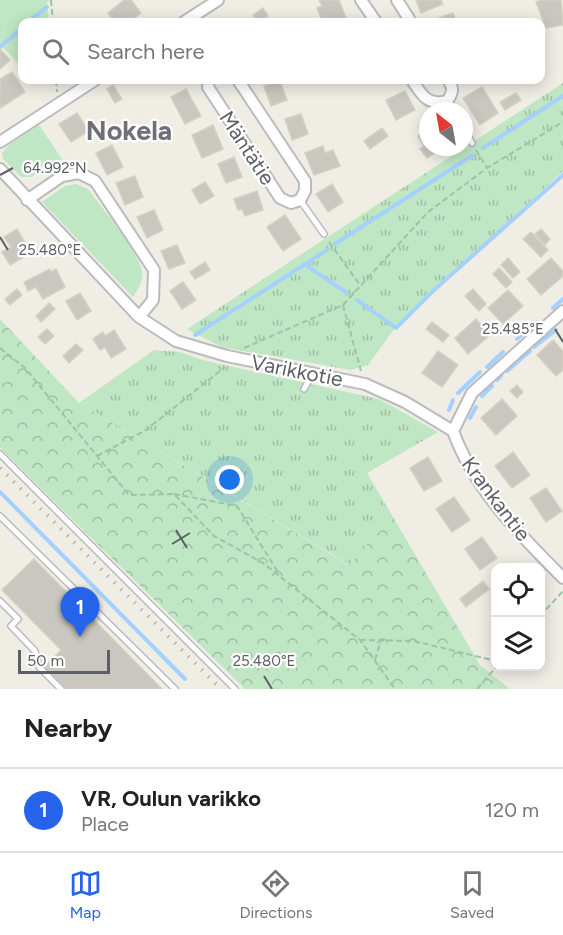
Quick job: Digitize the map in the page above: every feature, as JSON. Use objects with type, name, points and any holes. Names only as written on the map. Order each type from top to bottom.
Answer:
[{"type":"street","points":[[190,18],[218,0]]},
{"type":"street","points":[[361,0],[373,18]]},
{"type":"street","points":[[397,0],[408,18]]},
{"type":"street","points":[[0,142],[89,84]]},
{"type":"street","name":"Mäntätie","points":[[208,84],[208,87],[280,198],[291,203],[300,200],[305,191],[305,181],[241,84]]},
{"type":"street","points":[[415,84],[426,100],[431,102]]},
{"type":"street","points":[[451,84],[451,102]]},
{"type":"street","name":"Varikkotie","points":[[0,169],[139,317],[176,341],[232,357],[365,384],[405,402],[453,431]]},
{"type":"street","points":[[27,200],[62,176],[79,173],[95,181],[154,270],[153,300],[139,317]]},
{"type":"street","name":"Krankantie","points":[[562,315],[472,393],[453,431],[462,454],[486,491],[523,538],[563,578]]},
{"type":"lane","points":[[300,200],[324,234]]},
{"type":"lane","points":[[304,389],[312,375]]},
{"type":"lane","points":[[0,454],[235,689]]},
{"type":"lane","points":[[0,516],[39,560],[175,689]]},
{"type":"lane","points":[[0,600],[18,619],[11,626],[34,651],[39,668],[60,689]]},
{"type":"path","points":[[51,0],[53,18]]},
{"type":"path","points":[[97,456],[146,430],[232,357],[343,305],[428,212],[487,168],[563,122]]},
{"type":"path","points":[[473,145],[487,168]]},
{"type":"path","points":[[324,234],[360,285]]},
{"type":"path","points":[[343,305],[365,384]]},
{"type":"path","points":[[0,348],[24,368],[129,495],[174,494],[237,506],[280,577]]},
{"type":"path","points":[[174,494],[214,536],[263,563],[360,639],[395,689]]},
{"type":"path","points":[[545,611],[563,591]]},
{"type":"path","points":[[360,639],[414,641],[491,660]]},
{"type":"path","points":[[375,661],[381,640]]},
{"type":"path","points":[[477,689],[492,671]]},
{"type":"green space","points":[[0,0],[50,0],[47,2],[49,18],[18,18],[18,64],[0,44]]},
{"type":"green space","points":[[563,83],[563,171],[395,328],[368,365],[351,370],[221,347],[187,329],[451,156],[473,156],[473,142]]},
{"type":"green space","points":[[39,125],[62,159],[31,177],[21,177],[3,159],[2,153],[10,144]]},
{"type":"green space","points":[[76,184],[88,189],[110,217],[139,262],[142,278],[133,297],[42,202],[65,186]]},
{"type":"green space","points":[[0,319],[79,403],[349,565],[393,517],[480,665],[510,689],[245,689],[0,448]]},
{"type":"green space","points":[[154,350],[180,352],[206,361],[379,399],[438,432],[367,473],[393,517],[350,565],[79,403]]},
{"type":"building","points":[[124,0],[131,0],[141,13],[134,18],[112,18],[108,13]]},
{"type":"building","points":[[319,0],[339,0],[346,18],[321,18],[317,8],[322,6]]},
{"type":"building","points":[[416,0],[441,0],[443,4],[421,13]]},
{"type":"building","points":[[561,0],[563,25],[546,28],[545,18],[542,18],[536,2]]},
{"type":"building","points":[[263,8],[268,16],[255,18],[253,15]]},
{"type":"building","points":[[453,13],[455,18],[439,18]]},
{"type":"building","points":[[0,49],[10,60],[0,69]]},
{"type":"building","points":[[12,72],[25,92],[0,108],[0,79]]},
{"type":"building","points":[[281,84],[287,100],[271,106],[264,86]]},
{"type":"building","points":[[113,85],[122,99],[115,103],[107,89]]},
{"type":"building","points":[[482,87],[498,113],[480,125],[473,114],[473,102],[466,102],[463,98]]},
{"type":"building","points":[[186,89],[201,116],[185,124],[171,97]]},
{"type":"building","points":[[405,91],[415,110],[396,120],[386,100]]},
{"type":"building","points":[[516,93],[521,100],[505,110],[500,102]]},
{"type":"building","points":[[77,113],[89,131],[71,142],[59,124]]},
{"type":"building","points":[[301,114],[308,134],[292,140],[285,119]]},
{"type":"building","points":[[213,125],[223,149],[202,158],[192,135]]},
{"type":"building","points":[[382,128],[388,136],[370,149],[364,141]]},
{"type":"building","points":[[112,145],[123,167],[107,175],[96,153]]},
{"type":"building","points":[[323,146],[325,153],[333,150],[340,166],[314,175],[305,153]]},
{"type":"building","points":[[234,157],[242,177],[226,183],[218,164]]},
{"type":"building","points":[[135,176],[143,197],[125,205],[116,183]]},
{"type":"building","points":[[205,182],[214,196],[200,204],[192,190]]},
{"type":"building","points":[[332,184],[343,202],[328,212],[316,194]]},
{"type":"building","points":[[257,191],[263,210],[245,216],[242,209],[238,210],[234,199]]},
{"type":"building","points":[[154,210],[163,230],[147,238],[137,217]]},
{"type":"building","points":[[285,215],[301,239],[283,251],[267,227]]},
{"type":"building","points":[[17,229],[31,253],[10,265],[2,252],[11,247],[4,237]]},
{"type":"building","points":[[541,229],[550,239],[545,245],[535,234]]},
{"type":"building","points":[[531,232],[548,250],[541,257],[523,239]]},
{"type":"building","points":[[177,245],[185,263],[169,269],[161,251]]},
{"type":"building","points":[[508,258],[520,272],[513,278],[501,265]]},
{"type":"building","points":[[551,258],[563,271],[563,276],[541,295],[527,279]]},
{"type":"building","points":[[205,262],[210,270],[195,279],[190,272]]},
{"type":"building","points":[[499,268],[512,282],[506,288],[493,274]]},
{"type":"building","points":[[50,269],[51,272],[56,269],[65,287],[43,299],[36,287],[28,291],[24,282]]},
{"type":"building","points":[[183,282],[196,300],[182,309],[170,291]]},
{"type":"building","points":[[17,289],[22,295],[10,305],[5,299]]},
{"type":"building","points":[[473,289],[486,304],[479,311],[465,296]]},
{"type":"building","points":[[508,290],[523,306],[503,324],[488,308]]},
{"type":"building","points":[[80,293],[91,311],[77,320],[66,301]]},
{"type":"building","points":[[49,303],[55,309],[41,322],[36,316]]},
{"type":"building","points":[[476,319],[490,335],[468,354],[455,338]]},
{"type":"building","points":[[432,322],[449,335],[443,342],[426,329]]},
{"type":"building","points":[[47,329],[54,336],[45,344],[38,337]]},
{"type":"building","points":[[114,330],[126,349],[111,358],[105,347],[100,350],[93,339],[103,332],[105,336]]},
{"type":"building","points":[[553,340],[563,351],[563,370],[556,376],[537,355]]},
{"type":"building","points":[[76,344],[83,350],[69,363],[63,356]]},
{"type":"building","points":[[438,351],[458,365],[442,387],[422,373]]},
{"type":"building","points":[[517,385],[523,392],[517,398],[510,391]]},
{"type":"building","points":[[502,399],[517,416],[496,435],[481,418]]},
{"type":"building","points":[[513,452],[530,475],[512,488],[495,466]]},
{"type":"building","points":[[428,457],[442,481],[424,491],[410,468]]},
{"type":"building","points":[[546,488],[562,511],[546,522],[530,498]]},
{"type":"building","points":[[454,497],[470,520],[452,532],[436,509]]},
{"type":"building","points":[[482,537],[497,558],[480,570],[465,549]]},
{"type":"building","points":[[34,559],[162,689],[66,689],[45,667],[61,650],[2,590]]},
{"type":"building","points":[[483,581],[489,589],[466,607],[460,599]]},
{"type":"waterway","points":[[33,18],[47,7]]},
{"type":"waterway","points":[[0,47],[18,31]]},
{"type":"waterway","points":[[483,148],[563,96]]},
{"type":"waterway","points":[[335,244],[471,156]]},
{"type":"waterway","points":[[357,300],[396,328],[433,291],[563,175]]},
{"type":"waterway","points":[[195,335],[327,250]]},
{"type":"waterway","points":[[304,264],[347,293]]},
{"type":"waterway","points":[[553,308],[563,299]]},
{"type":"waterway","points":[[517,339],[537,322]]},
{"type":"waterway","points":[[534,347],[556,330]]},
{"type":"waterway","points":[[507,371],[530,351]]},
{"type":"waterway","points":[[487,367],[503,352]]},
{"type":"waterway","points":[[458,393],[480,372]]},
{"type":"waterway","points":[[497,380],[501,376]]},
{"type":"waterway","points":[[482,396],[492,386]]},
{"type":"waterway","points":[[449,410],[453,400]]},
{"type":"waterway","points":[[470,418],[476,407]]},
{"type":"waterway","points":[[0,492],[185,679]]},
{"type":"railway","points":[[0,468],[221,689]]},
{"type":"place","name":"VR, Oulun varikko","points":[[80,637]]},
{"type":"district","name":"Nokela","points":[[129,131]]}]
